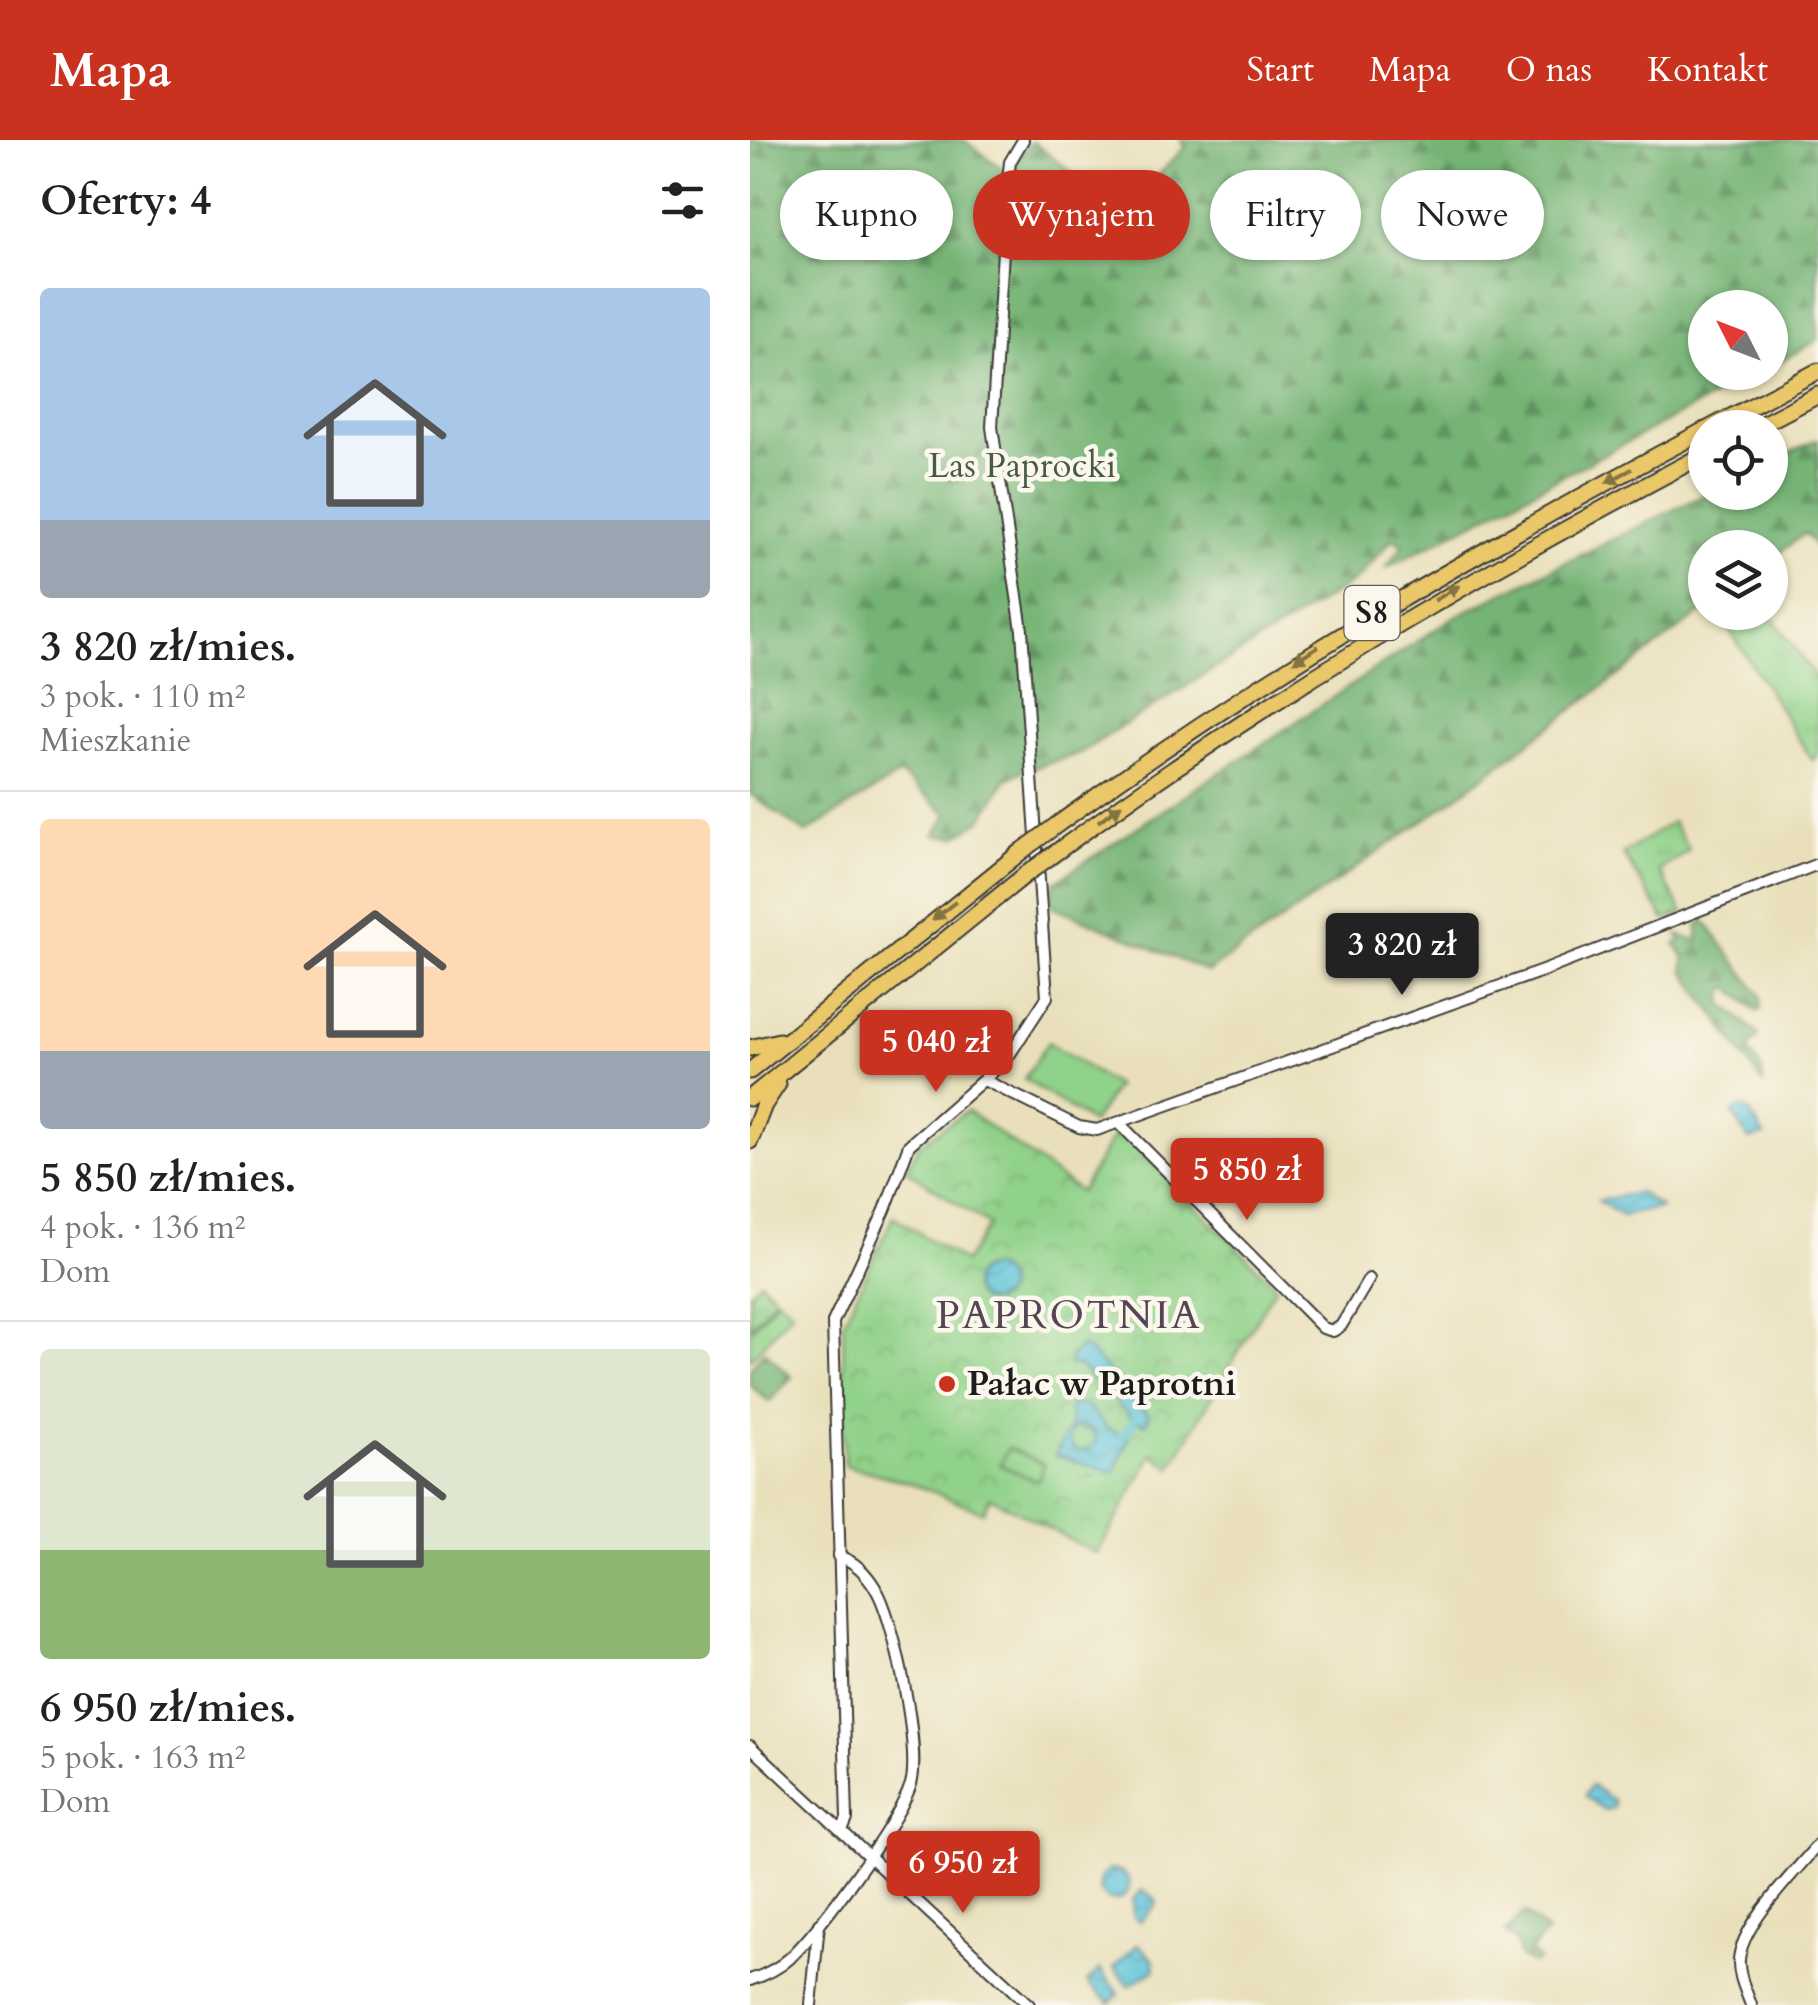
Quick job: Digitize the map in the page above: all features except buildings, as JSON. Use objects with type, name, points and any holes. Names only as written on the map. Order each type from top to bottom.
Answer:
[{"type":"highway","name":"S8","points":[[1744,410],[1818,371]]},
{"type":"highway","points":[[1788,410],[1818,394]]},
{"type":"highway","name":"S8","points":[[750,1071],[1022,851],[1212,715],[1351,626],[1494,542],[1688,440]]},
{"type":"highway","name":"S8","points":[[750,1098],[1024,875],[1226,731],[1466,582],[1688,463]]},
{"type":"highway","points":[[750,1048],[792,1036]]},
{"type":"highway","points":[[750,1141],[772,1091],[811,1047]]},
{"type":"street","points":[[842,1831],[847,1819],[834,1322],[886,1210],[909,1145],[925,1126],[986,1081],[1028,1031],[1048,990],[1022,630],[992,427],[1007,188],[1020,144],[1004,140]]},
{"type":"street","points":[[986,1081],[1079,1127],[1097,1130],[1548,969],[1818,864]]},
{"type":"street","points":[[1118,1123],[1323,1328],[1333,1332],[1341,1326],[1369,1279]]},
{"type":"street","points":[[750,1980],[784,1962],[820,1923],[869,1856],[906,1796],[916,1750],[879,1594],[865,1574],[838,1556]]},
{"type":"street","points":[[750,1746],[1030,2005]]},
{"type":"street","points":[[1751,2005],[1738,1963],[1741,1948],[1776,1894],[1818,1844]]},
{"type":"street","points":[[811,2005],[820,1923]]},
{"type":"green space","name":"Las Paprocki","points":[[750,140],[964,140],[1004,170],[973,170],[973,260],[1190,260],[1190,170],[1163,170],[1186,146],[1180,140],[1818,140],[1818,340],[1788,357],[1788,290],[1688,290],[1688,390],[1726,390],[1386,568],[1404,544],[1392,539],[1359,578],[1078,754],[1022,771],[1006,780],[982,819],[956,837],[935,835],[948,814],[900,774],[806,833],[750,794]]},
{"type":"green space","name":"Las Paprocki","points":[[1032,141],[1068,170],[1009,170]]},
{"type":"green space","points":[[1818,439],[1818,551],[1805,533],[1788,546],[1788,530],[1688,530],[1688,623],[1451,801],[1208,972],[1048,904],[1055,882],[1454,617],[1688,503],[1688,510],[1788,510],[1788,453]]},
{"type":"green space","points":[[1730,630],[1781,630],[1818,681],[1818,756],[1812,760]]},
{"type":"green space","points":[[1672,822],[1689,850],[1659,871],[1683,913],[1665,920],[1623,854]]},
{"type":"green space","points":[[1705,921],[1761,996],[1761,1009],[1757,1012],[1730,987],[1724,991],[1723,1003],[1759,1035],[1748,1050],[1762,1070],[1763,1084],[1684,971],[1684,956],[1675,944],[1681,941],[1678,935],[1698,941],[1698,924]]},
{"type":"green space","points":[[1048,1042],[1116,1086],[1092,1123],[1024,1079]]},
{"type":"green space","points":[[967,1111],[1080,1192],[1118,1129],[1276,1286],[1171,1468],[1153,1454],[1097,1554],[990,1497],[983,1512],[911,1483],[844,1465],[843,1323],[893,1216],[964,1262],[989,1225],[907,1170],[918,1145]]},
{"type":"green space","points":[[760,1281],[776,1297],[750,1327],[750,1292]]},
{"type":"green space","points":[[778,1298],[792,1311],[750,1360],[750,1331]]},
{"type":"green space","points":[[764,1351],[792,1377],[769,1402],[750,1385],[750,1369]]},
{"type":"green space","points":[[1008,1448],[1044,1464],[1037,1481],[1000,1465]]},
{"type":"green space","points":[[1524,1913],[1547,1932],[1530,1952],[1539,1960],[1533,1964],[1520,1957],[1516,1942],[1505,1933]]},
{"type":"water","points":[[1741,1107],[1749,1111],[1764,1136],[1749,1140],[1732,1113]]},
{"type":"water","points":[[1639,1192],[1661,1208],[1622,1216],[1598,1201]]},
{"type":"water","points":[[990,1268],[1002,1273],[1007,1285],[1002,1297],[990,1302],[978,1297],[973,1285],[978,1273]]},
{"type":"water","points":[[1080,1347],[1088,1350],[1149,1415],[1146,1424],[1134,1420],[1080,1367],[1070,1364],[1069,1359]]},
{"type":"water","points":[[1070,1405],[1086,1405],[1107,1428],[1129,1438],[1114,1473],[1055,1455],[1071,1426]],"holes":[[[1079,1426],[1095,1432],[1096,1441],[1088,1451],[1076,1450],[1070,1443],[1072,1431]]]},
{"type":"water","points":[[1591,1785],[1614,1801],[1614,1808],[1606,1811],[1585,1796]]},
{"type":"water","points":[[1114,1870],[1125,1874],[1129,1885],[1125,1896],[1114,1900],[1103,1896],[1099,1885],[1103,1874]]},
{"type":"water","points":[[1142,1890],[1154,1897],[1157,1904],[1140,1922],[1134,1917],[1133,1900]]},
{"type":"water","points":[[1138,1944],[1154,1960],[1155,1969],[1129,1986],[1114,1967]]},
{"type":"water","points":[[1100,1969],[1119,1994],[1110,2003],[1087,1982]]},
{"type":"waterway","points":[[1122,1437],[1134,1420]]},
{"type":"place","name":"Pałac w Paprotni","points":[[947,1384]]},
{"type":"district","name":"PAPROTNIA","points":[[1069,1315]]}]
